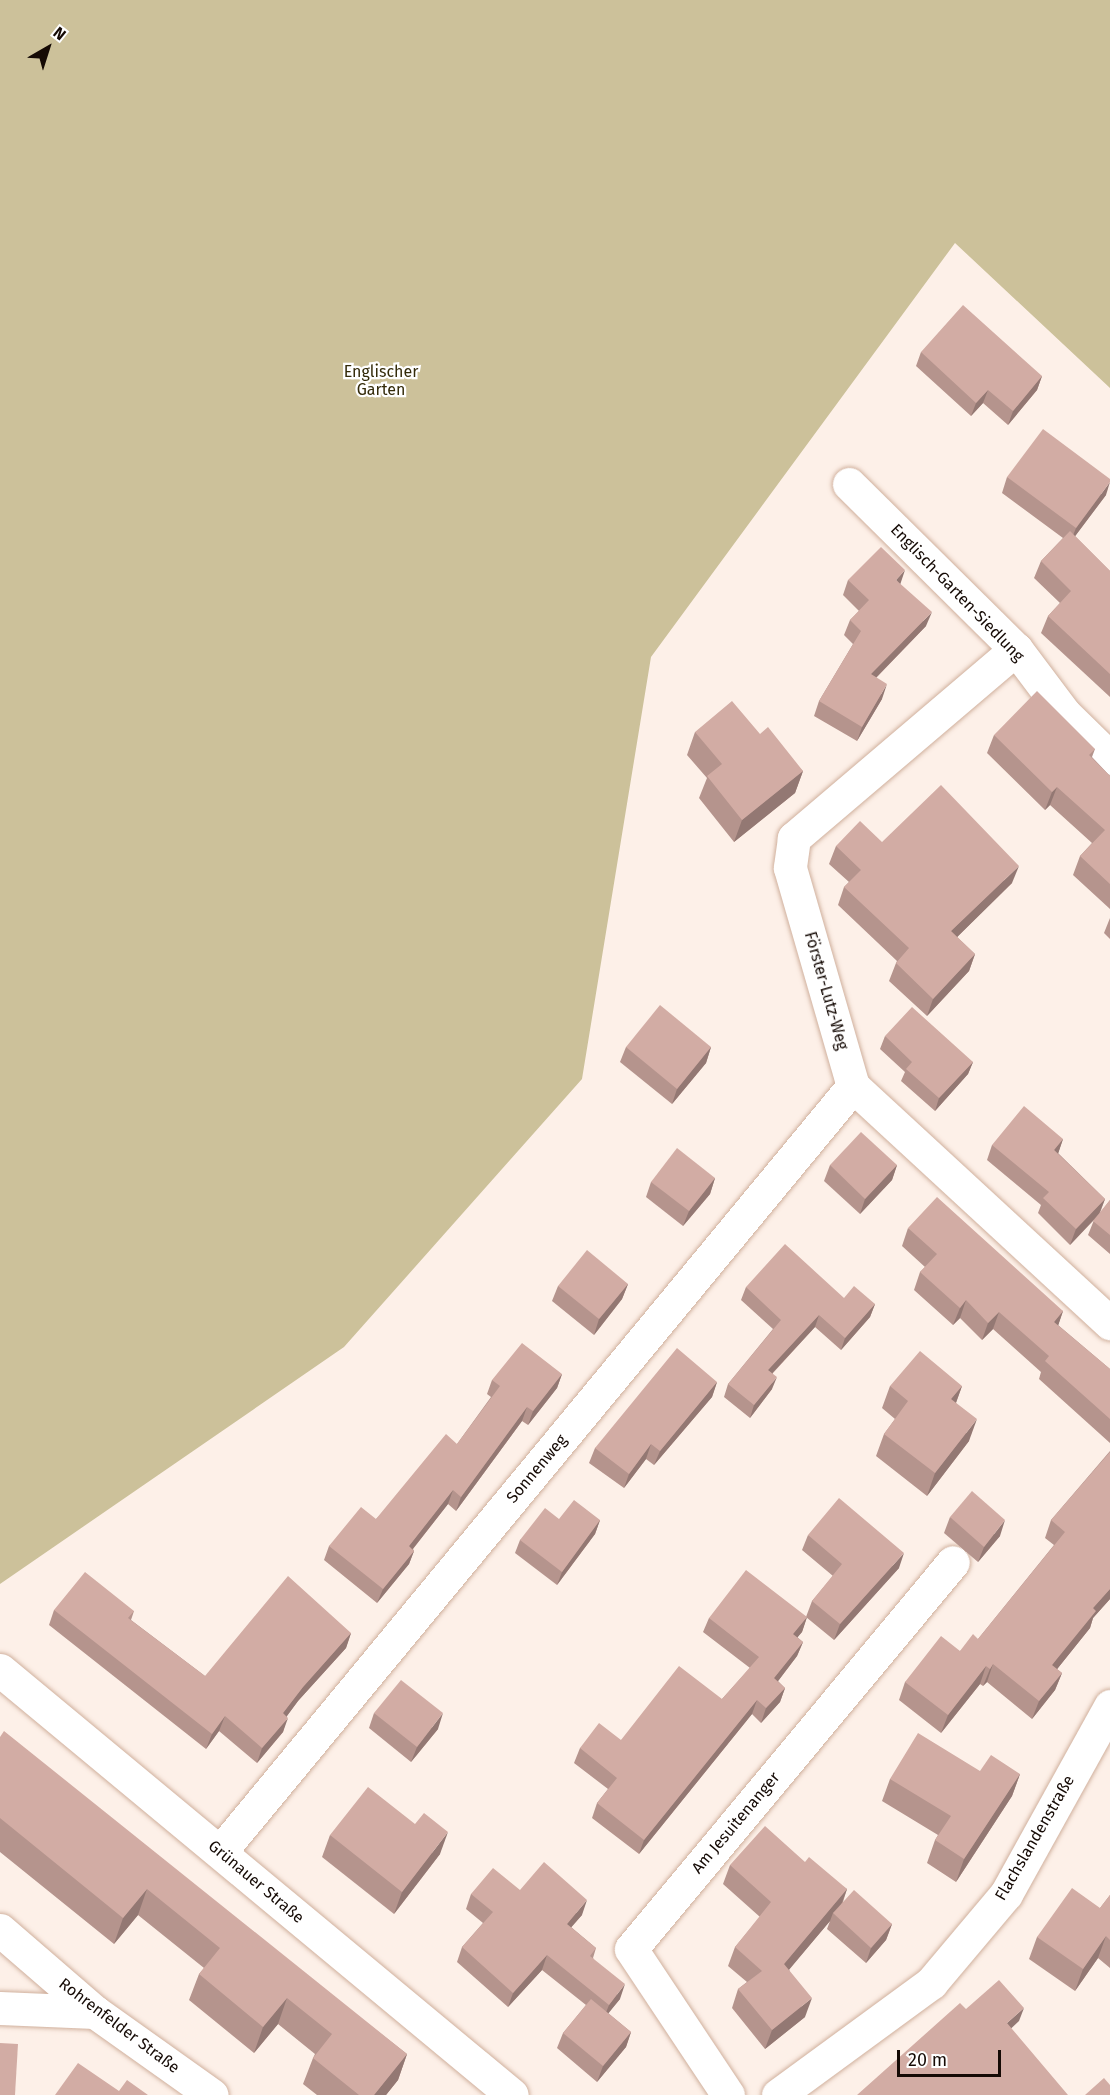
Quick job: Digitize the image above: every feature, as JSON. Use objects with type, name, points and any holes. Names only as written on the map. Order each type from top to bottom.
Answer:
[{"type":"street","name":"Englisch-Garten-Siedlung","points":[[849,484],[1016,649],[1064,713],[1110,758]]},
{"type":"street","name":"Förster-Lutz-Weg","points":[[853,1086],[790,867],[794,838],[1016,649]]},
{"type":"street","points":[[853,1086],[1110,1323]]},
{"type":"street","name":"Sonnenweg","points":[[220,1852],[853,1086]]},
{"type":"street","name":"Am Jesuitenanger","points":[[728,2095],[631,1950],[953,1562]]},
{"type":"street","name":"Grünauer Straße","points":[[0,1670],[512,2095]]},
{"type":"street","name":"Flachslandenstraße","points":[[778,2095],[931,1983],[1006,1894],[1110,1706]]},
{"type":"street","name":"Rohrenfelder Straße","points":[[0,1930],[95,2012],[212,2095]]},
{"type":"street","points":[[0,2008],[95,2012]]},
{"type":"green space","name":"Englischer Garten","points":[[0,0],[1110,0],[1110,388],[955,243],[651,657],[582,1079],[344,1347],[0,1584]]},
{"type":"building","points":[[963,305],[1042,376],[1013,411],[988,390],[976,403],[921,352]]},
{"type":"building","points":[[1043,429],[1110,479],[1076,528],[1007,477]]},
{"type":"building","points":[[1070,531],[1110,571],[1110,674],[1048,616],[1071,591],[1041,561]]},
{"type":"building","points":[[881,547],[905,570],[896,580],[932,612],[871,674],[887,684],[862,727],[819,701],[861,631],[850,620],[869,600],[848,580]]},
{"type":"building","points":[[1037,691],[1095,749],[1089,755],[1110,776],[1110,884],[1080,856],[1105,830],[1057,787],[1052,792],[994,735]]},
{"type":"building","points":[[732,701],[760,734],[768,727],[803,771],[742,820],[707,776],[722,764],[695,732]]},
{"type":"building","points":[[941,785],[1019,866],[951,931],[975,954],[933,999],[896,963],[909,948],[844,887],[861,870],[836,846],[860,821],[882,842]]},
{"type":"building","points":[[660,1005],[711,1047],[677,1089],[626,1047]]},
{"type":"building","points":[[912,1007],[973,1062],[939,1098],[906,1069],[912,1062],[885,1036]]},
{"type":"building","points":[[1024,1106],[1063,1139],[1054,1150],[1105,1199],[1076,1229],[1043,1198],[1049,1192],[992,1145]]},
{"type":"building","points":[[861,1132],[897,1165],[865,1199],[830,1165]]},
{"type":"building","points":[[677,1148],[715,1178],[689,1211],[651,1182]]},
{"type":"building","points":[[937,1197],[1063,1311],[1054,1322],[1110,1369],[1110,1419],[1045,1361],[1049,1356],[999,1312],[988,1323],[966,1300],[960,1308],[920,1272],[937,1254],[908,1228]]},
{"type":"building","points":[[1110,1200],[1110,1235],[1093,1221]]},
{"type":"building","points":[[785,1244],[844,1298],[854,1286],[875,1304],[845,1338],[819,1315],[768,1370],[777,1377],[754,1405],[728,1384],[781,1320],[746,1287]]},
{"type":"building","points":[[587,1250],[628,1284],[599,1319],[558,1286]]},
{"type":"building","points":[[522,1343],[562,1374],[533,1411],[527,1407],[461,1497],[453,1490],[409,1546],[414,1551],[383,1589],[329,1546],[361,1507],[376,1519],[446,1434],[457,1444],[500,1386],[492,1380]]},
{"type":"building","points":[[677,1348],[717,1382],[660,1451],[651,1444],[629,1474],[595,1448]]},
{"type":"building","points":[[920,1351],[962,1386],[951,1399],[977,1419],[935,1473],[884,1434],[908,1401],[890,1386]]},
{"type":"building","points":[[1110,1452],[1110,1589],[1093,1608],[1096,1611],[1052,1665],[1062,1673],[1039,1701],[993,1664],[990,1669],[986,1666],[948,1715],[905,1682],[941,1636],[960,1651],[973,1634],[978,1639],[1065,1532],[1051,1520]]},
{"type":"building","points":[[972,1491],[1005,1520],[984,1547],[950,1517]]},
{"type":"building","points":[[839,1498],[904,1553],[840,1624],[812,1601],[842,1564],[808,1535]]},
{"type":"building","points":[[574,1500],[600,1520],[562,1572],[520,1540],[545,1508],[559,1519]]},
{"type":"building","points":[[746,1570],[807,1617],[793,1634],[803,1642],[774,1678],[785,1688],[766,1708],[757,1700],[644,1840],[597,1803],[617,1778],[580,1748],[599,1723],[621,1740],[679,1666],[722,1699],[759,1657],[709,1618]]},
{"type":"building","points":[[85,1572],[134,1611],[128,1618],[205,1676],[288,1576],[351,1633],[303,1687],[283,1713],[288,1718],[262,1748],[225,1716],[212,1734],[54,1610]]},
{"type":"building","points":[[401,1680],[443,1713],[417,1747],[374,1713]]},
{"type":"building","points":[[4,1731],[407,2054],[374,2095],[359,2095],[313,2058],[332,2034],[287,1998],[263,2027],[199,1974],[220,1948],[147,1889],[123,1918],[0,1818],[0,1737]]},
{"type":"building","points":[[918,1733],[980,1771],[991,1755],[1020,1774],[964,1859],[935,1840],[951,1816],[890,1779]]},
{"type":"building","points":[[368,1787],[415,1824],[424,1813],[448,1832],[402,1892],[330,1835]]},
{"type":"building","points":[[765,1826],[805,1862],[809,1857],[847,1889],[784,1964],[812,1998],[772,2030],[738,1989],[762,1971],[735,1947],[771,1902],[730,1865]]},
{"type":"building","points":[[544,1862],[587,1900],[567,1924],[596,1948],[590,1956],[625,1984],[609,2005],[547,1955],[513,1993],[462,1947],[493,1912],[471,1894],[493,1868],[520,1890]]},
{"type":"building","points":[[1072,1888],[1100,1908],[1110,1895],[1110,1940],[1106,1936],[1083,1969],[1037,1937]]},
{"type":"building","points":[[854,1890],[892,1924],[871,1948],[833,1913]]},
{"type":"building","points":[[999,1980],[1024,2008],[1007,2023],[1068,2095],[857,2095],[960,2003],[966,2009]]},
{"type":"building","points":[[591,1999],[631,2032],[603,2066],[563,2033]]},
{"type":"building","points":[[0,2043],[18,2044],[15,2095],[0,2095]]},
{"type":"building","points":[[78,2063],[119,2091],[127,2080],[148,2095],[55,2095]]},
{"type":"building","points":[[1104,2078],[1110,2085],[1110,2095],[1085,2095]]}]
